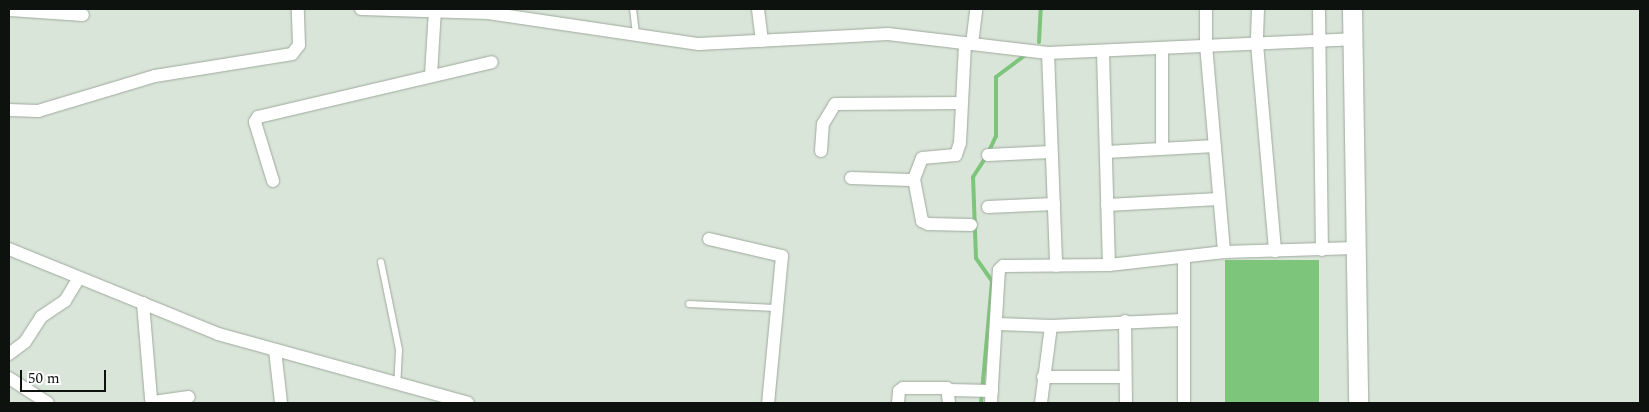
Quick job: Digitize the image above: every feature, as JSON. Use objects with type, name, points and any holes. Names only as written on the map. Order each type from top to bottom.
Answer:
[{"type":"main road","points":[[1352,9],[1358,403]]},
{"type":"street","points":[[9,110],[38,111],[155,76],[292,54],[299,45],[298,9]]},
{"type":"street","points":[[363,9],[526,14],[636,36],[699,44],[888,34],[1048,53],[1103,52],[1206,45],[1317,42],[1352,39]]},
{"type":"street","points":[[758,9],[762,41]]},
{"type":"street","points":[[971,225],[928,224],[922,221],[914,178],[922,158],[952,157],[959,151],[962,102],[969,43],[976,9]]},
{"type":"street","points":[[1206,9],[1206,45],[1224,252]]},
{"type":"street","points":[[1258,9],[1257,44],[1275,250]]},
{"type":"street","points":[[1319,9],[1317,42],[1322,250]]},
{"type":"street","points":[[10,10],[83,15]]},
{"type":"street","points":[[431,75],[435,10]]},
{"type":"street","points":[[1162,48],[1162,149]]},
{"type":"street","points":[[1103,52],[1109,265]]},
{"type":"street","points":[[1048,53],[1056,266]]},
{"type":"street","points":[[273,181],[255,122],[258,117],[492,62]]},
{"type":"street","points":[[822,151],[824,124],[835,104],[962,102]]},
{"type":"street","points":[[1106,152],[1215,146]]},
{"type":"street","points":[[988,155],[1052,152]]},
{"type":"street","points":[[851,178],[914,178]]},
{"type":"street","points":[[1107,205],[1219,199]]},
{"type":"street","points":[[988,207],[1054,204]]},
{"type":"street","points":[[709,239],[780,254],[783,259],[776,308],[768,403]]},
{"type":"street","points":[[898,403],[899,392],[902,388],[987,394],[998,324],[1001,268],[1109,265],[1224,252],[1355,248]]},
{"type":"street","points":[[9,249],[218,334],[397,385],[468,403]]},
{"type":"street","points":[[1184,257],[1182,320],[1184,403]]},
{"type":"street","points":[[9,354],[25,342],[41,317],[65,301],[77,277]]},
{"type":"street","points":[[142,303],[152,400],[189,397]]},
{"type":"street","points":[[998,324],[1051,326],[1125,321],[1182,320]]},
{"type":"street","points":[[1125,321],[1124,377],[1126,403]]},
{"type":"street","points":[[1041,403],[1051,326]]},
{"type":"street","points":[[276,350],[280,403]]},
{"type":"street","points":[[1044,376],[1124,377]]},
{"type":"street","points":[[9,378],[48,403]]},
{"type":"street","points":[[948,390],[949,403]]},
{"type":"lane","points":[[633,9],[636,36]]},
{"type":"lane","points":[[381,262],[399,350],[397,385]]},
{"type":"lane","points":[[689,304],[776,308]]},
{"type":"shaded area","points":[[1225,260],[1319,260],[1319,403],[1225,403]]},
{"type":"waterway","points":[[1039,42],[1041,9]]},
{"type":"waterway","points":[[989,151],[996,136],[996,77],[1025,55]]},
{"type":"waterway","points":[[981,403],[992,281],[976,258],[973,177],[986,157]]}]
